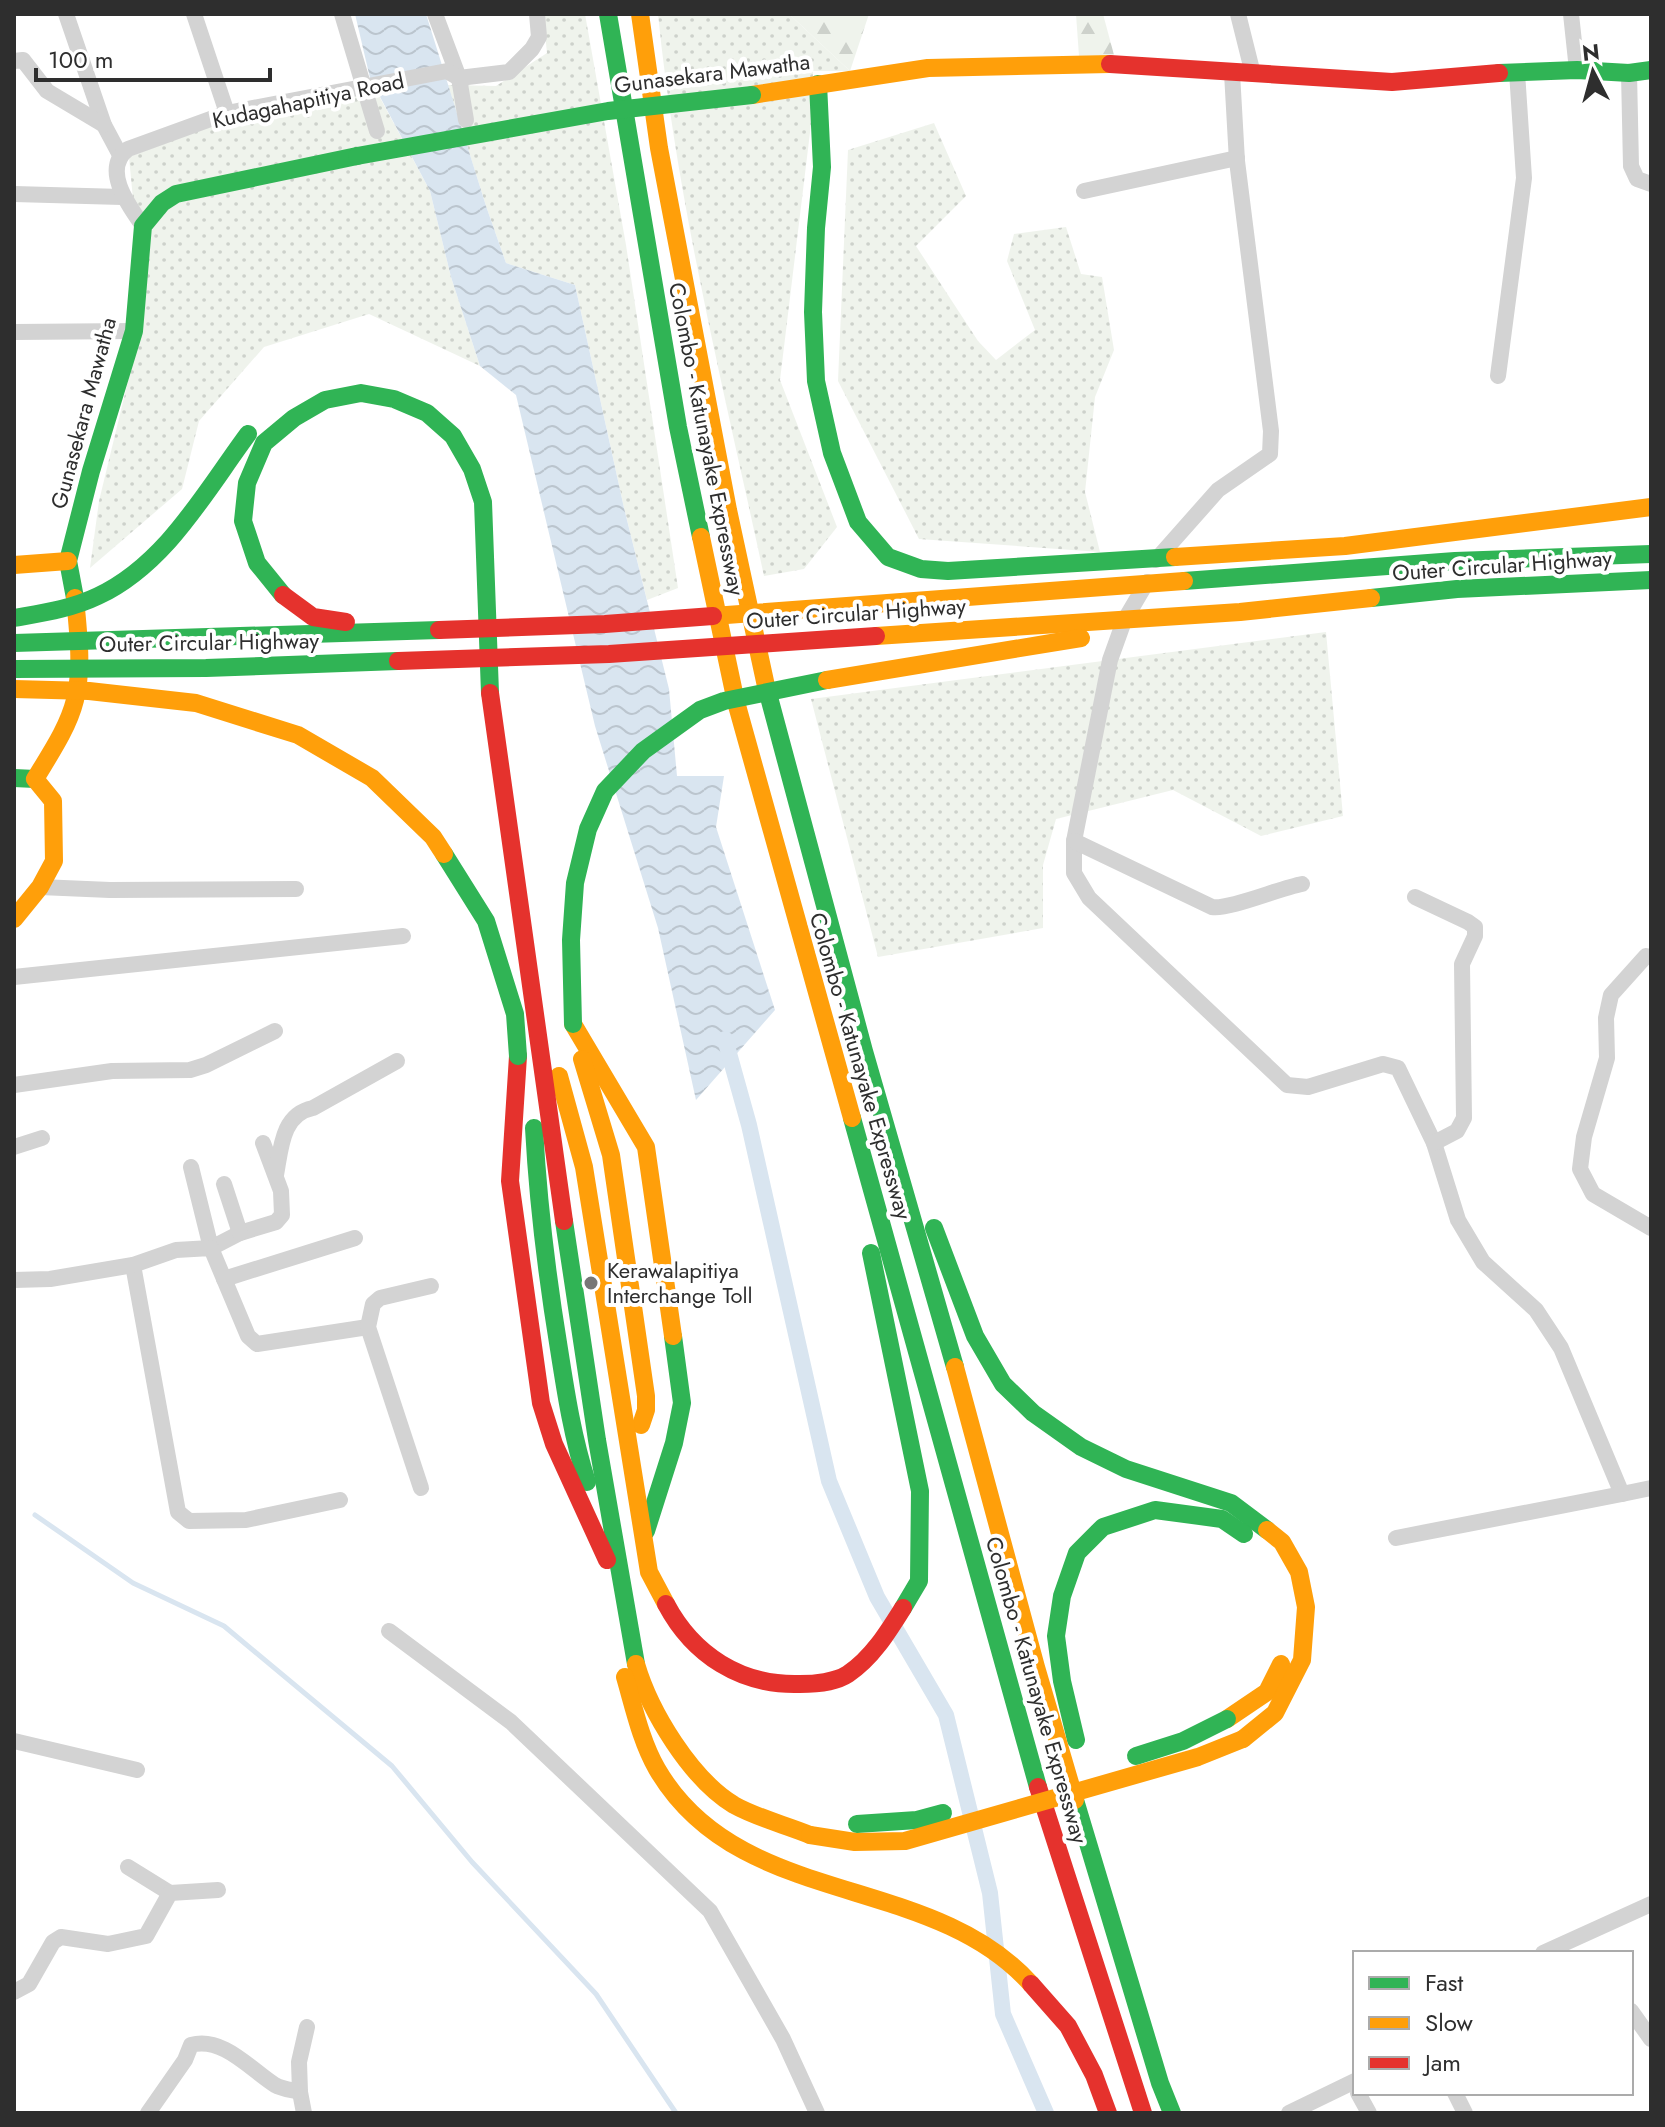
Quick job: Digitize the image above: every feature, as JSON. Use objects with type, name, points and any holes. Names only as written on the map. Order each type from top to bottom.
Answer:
[{"type":"main road","name":"Colombo - Katunayake Expressway","points":[[608,14],[676,412],[736,702],[1037,1784],[1143,2113]]},
{"type":"main road","name":"Colombo - Katunayake Expressway","points":[[640,14],[659,148],[752,630],[835,944],[929,1273],[1036,1667],[1160,2083],[1172,2113]]},
{"type":"main road","name":"Gunasekara Mawatha","points":[[68,561],[91,471],[134,331],[143,226],[162,203],[176,194],[357,156],[608,111],[752,95],[928,68],[1107,64],[1392,82],[1517,72],[1577,70],[1629,73],[1651,70]]},
{"type":"main road","points":[[818,84],[822,130],[813,312],[816,381],[832,453],[858,522],[888,557],[921,569],[948,571],[1156,559],[1345,546],[1651,507]]},
{"type":"main road","points":[[295,396],[322,383],[367,377],[407,386],[445,410],[471,437],[487,467],[496,506],[511,735],[634,1579],[651,1671],[663,1703],[688,1740],[724,1776],[814,1828],[917,1820],[1005,1797],[1183,1741],[1227,1719],[1267,1692],[1286,1654],[1291,1607],[1285,1579],[1267,1551],[1222,1519],[1155,1510],[1103,1527],[1077,1553],[1062,1596],[1056,1636],[1062,1681],[1160,2083]]},
{"type":"main road","points":[[605,624],[350,623],[313,617],[283,595],[257,563],[243,521],[247,483],[264,443],[294,418],[325,400],[361,393],[394,399],[427,413],[453,436],[472,469],[483,502],[491,710],[597,1440],[636,1667],[654,1710],[674,1743],[701,1776],[734,1805],[855,1842],[905,1841],[1198,1757],[1243,1739],[1275,1713],[1302,1660],[1306,1607],[1299,1572],[1282,1542],[1231,1503],[1126,1469],[1081,1447],[1033,1413],[1003,1384],[975,1336],[948,1269],[835,944]]},
{"type":"main road","points":[[14,618],[44,615],[111,591],[137,573],[162,551],[248,434],[264,418]]},
{"type":"main road","name":"Outer Circular Highway","points":[[14,643],[605,624],[1455,561],[1651,554]]},
{"type":"main road","points":[[14,565],[68,561],[80,658],[75,700],[63,732],[35,779]]},
{"type":"main road","name":"Outer Circular Highway","points":[[14,669],[221,668],[609,654],[1240,612],[1457,589],[1651,580]]},
{"type":"main road","points":[[641,1425],[593,1131],[576,1063],[570,983],[571,915],[584,840],[599,799],[634,758],[702,709],[801,685],[1240,612]]},
{"type":"main road","points":[[14,689],[89,691],[196,703],[298,735],[372,778],[433,837],[486,921],[515,1014],[523,1086],[521,1181],[554,1395],[563,1436],[576,1473],[589,1487]]},
{"type":"main road","points":[[14,778],[35,779],[53,801],[54,815],[54,861],[40,887],[14,919]]},
{"type":"main road","points":[[573,1024],[646,1147],[652,1175],[682,1403],[674,1443],[644,1539]]},
{"type":"main road","points":[[573,1024],[611,1155],[646,1396],[646,1410],[630,1455]]},
{"type":"main road","points":[[573,1024],[636,1153],[670,1372],[667,1429],[639,1507]]},
{"type":"main road","points":[[559,1076],[584,1167],[649,1572],[673,1617],[693,1644],[718,1664],[740,1674],[782,1685],[813,1684],[847,1675],[881,1643],[919,1581],[920,1491],[825,1025]]},
{"type":"main road","points":[[518,1056],[510,1181],[541,1403],[554,1444],[610,1566]]},
{"type":"main road","points":[[539,1056],[534,1127],[537,1189],[567,1398],[582,1467],[602,1525]]},
{"type":"main road","points":[[539,1056],[549,1187],[576,1387],[610,1566],[618,1648],[636,1719],[657,1769],[675,1796],[721,1840],[802,1877],[932,1917],[973,1937],[1013,1964],[1068,2026],[1094,2075],[1108,2113]]},
{"type":"main road","points":[[594,1102],[623,1152],[658,1362],[660,1394],[655,1426],[634,1479]]},
{"type":"street","points":[[66,14],[104,125],[120,155],[117,164],[122,197],[143,226]]},
{"type":"street","points":[[194,14],[227,113]]},
{"type":"street","points":[[342,14],[372,84],[377,131]]},
{"type":"street","points":[[435,14],[466,120]]},
{"type":"street","name":"Kudagahapitiya Road","points":[[120,155],[162,135],[227,113],[372,84],[509,72],[532,49],[539,37],[537,14]]},
{"type":"street","points":[[1238,14],[1253,74]]},
{"type":"street","points":[[1571,14],[1577,70]]},
{"type":"street","points":[[17,57],[47,91],[104,125]]},
{"type":"street","points":[[1498,376],[1524,178],[1517,72]]},
{"type":"street","points":[[1232,73],[1237,158],[1271,431],[1270,454],[1218,490],[1156,559],[1152,573],[1124,621],[1110,660],[1074,841],[1074,873],[1089,898],[1287,1085],[1308,1087],[1383,1064],[1398,1068],[1434,1143],[1458,1220],[1483,1262],[1536,1310],[1561,1348],[1622,1494]]},
{"type":"street","points":[[1629,73],[1631,166],[1637,179],[1651,184]]},
{"type":"street","points":[[1084,191],[1237,158]]},
{"type":"street","points":[[14,194],[122,197]]},
{"type":"street","points":[[14,332],[134,331]]},
{"type":"street","points":[[1074,841],[1212,907],[1228,906],[1302,884]]},
{"type":"street","points":[[40,887],[110,890],[296,889]]},
{"type":"street","points":[[1415,897],[1475,927],[1475,936],[1462,964],[1464,1118],[1457,1131],[1434,1143]]},
{"type":"street","points":[[14,977],[403,936]]},
{"type":"street","points":[[1646,956],[1611,995],[1606,1018],[1607,1058],[1584,1137],[1580,1169],[1593,1194],[1651,1228]]},
{"type":"street","points":[[14,1085],[112,1071],[190,1070],[275,1031]]},
{"type":"street","points":[[276,1176],[284,1131],[301,1110],[313,1108],[397,1061]]},
{"type":"street","points":[[14,1147],[42,1138]]},
{"type":"street","points":[[14,1280],[50,1279],[133,1265],[176,1250],[211,1248],[240,1233],[276,1222],[282,1215],[281,1191],[263,1143]]},
{"type":"street","points":[[191,1167],[211,1248],[248,1336],[257,1344],[368,1327]]},
{"type":"street","points":[[224,1184],[240,1233]]},
{"type":"street","points":[[224,1279],[355,1238]]},
{"type":"street","points":[[133,1265],[178,1512],[189,1521],[246,1520],[340,1500]]},
{"type":"street","points":[[421,1488],[368,1327],[373,1304],[380,1298],[431,1286]]},
{"type":"street","points":[[1396,1538],[1651,1488]]},
{"type":"street","points":[[389,1631],[511,1722],[710,1911],[783,2039],[817,2113]]},
{"type":"street","points":[[14,1741],[137,1770]]},
{"type":"street","points":[[128,1867],[170,1893],[218,1890]]},
{"type":"street","points":[[14,1992],[29,1984],[53,1942],[61,1937],[108,1944],[146,1936],[170,1893]]},
{"type":"street","points":[[1547,1951],[1651,1904]]},
{"type":"street","points":[[1633,2014],[1651,2039]]},
{"type":"street","points":[[304,2113],[299,2062],[307,2027]]},
{"type":"street","points":[[148,2113],[185,2060],[191,2045],[202,2042],[233,2054],[277,2086],[300,2092]]},
{"type":"street","points":[[1289,2113],[1353,2087]]},
{"type":"street","points":[[1360,2095],[1369,2113]]},
{"type":"street","points":[[1456,2095],[1465,2113]]},
{"type":"green space","points":[[543,14],[585,14],[626,245],[678,588],[647,600],[575,285],[506,263],[448,85],[496,86],[547,53]]},
{"type":"green space","points":[[658,14],[789,14],[850,71],[813,71],[812,116],[780,380],[837,527],[804,569],[764,576],[689,226]]},
{"type":"green space","points":[[789,14],[869,14],[850,71]]},
{"type":"green space","points":[[1076,14],[1103,14],[1114,55],[1079,56]]},
{"type":"green space","points":[[377,92],[430,191],[451,277],[480,366],[369,314],[264,347],[199,421],[182,489],[90,568],[99,501],[144,315],[129,157],[233,117]]},
{"type":"green space","points":[[934,123],[966,196],[916,246],[978,341],[996,360],[1035,330],[1007,261],[1014,234],[1066,227],[1081,274],[1102,277],[1114,350],[1095,397],[1085,492],[1100,552],[919,539],[838,381],[848,150]]},
{"type":"green space","points":[[1326,632],[1343,816],[1261,836],[1173,790],[1056,819],[1043,865],[1043,928],[878,957],[811,699]]},
{"type":"water","points":[[355,14],[426,14],[506,263],[575,285],[624,508],[669,689],[677,776],[724,776],[716,827],[775,1010],[696,1100],[658,928],[595,726],[516,395],[480,366],[451,277],[430,191],[370,78]]},
{"type":"waterway","points":[[725,1039],[749,1125],[829,1481],[877,1597],[946,1715],[990,1893],[1003,2014],[1046,2113]]},
{"type":"waterway","points":[[35,1515],[133,1583],[224,1626],[392,1766],[472,1862],[596,1994],[676,2113]]},
{"type":"traffic: fast","points":[[608,14],[678,427],[701,537]]},
{"type":"traffic: fast","points":[[1499,73],[1577,70],[1629,73],[1651,70]]},
{"type":"traffic: fast","points":[[818,84],[822,167],[813,312],[816,381],[832,453],[858,522],[888,557],[921,569],[948,571],[1175,557]]},
{"type":"traffic: fast","points":[[357,156],[608,111],[752,95]]},
{"type":"traffic: fast","points":[[75,598],[68,561],[91,471],[134,331],[143,226],[162,203],[176,194],[357,156]]},
{"type":"traffic: fast","points":[[283,595],[257,563],[243,521],[247,483],[264,443],[294,418],[325,400],[361,393],[394,399],[427,413],[453,436],[472,469],[483,502],[490,693]]},
{"type":"traffic: fast","points":[[14,618],[56,610],[98,596],[144,565],[182,525],[248,434]]},
{"type":"traffic: fast","points":[[1184,581],[1455,561],[1651,554]]},
{"type":"traffic: fast","points":[[1371,598],[1457,589],[1651,580]]},
{"type":"traffic: fast","points":[[14,643],[439,630]]},
{"type":"traffic: fast","points":[[14,669],[206,668],[398,661]]},
{"type":"traffic: fast","points":[[573,1024],[571,940],[575,883],[588,829],[605,791],[643,751],[700,710],[724,701],[827,680]]},
{"type":"traffic: fast","points":[[766,686],[864,1051],[955,1367]]},
{"type":"traffic: fast","points":[[14,778],[35,779]]},
{"type":"traffic: fast","points":[[444,854],[486,921],[515,1014],[518,1056]]},
{"type":"traffic: fast","points":[[852,1118],[1038,1787]]},
{"type":"traffic: fast","points":[[534,1128],[555,1322],[570,1416],[587,1482]]},
{"type":"traffic: fast","points":[[564,1221],[597,1440],[636,1664]]},
{"type":"traffic: fast","points":[[934,1228],[975,1336],[1003,1384],[1033,1413],[1081,1447],[1126,1469],[1231,1503],[1267,1530]]},
{"type":"traffic: fast","points":[[871,1253],[920,1491],[919,1581],[903,1608]]},
{"type":"traffic: fast","points":[[646,1531],[674,1443],[682,1403],[673,1336]]},
{"type":"traffic: fast","points":[[1076,1740],[1062,1681],[1056,1636],[1062,1596],[1077,1553],[1103,1527],[1155,1510],[1222,1519],[1244,1534]]},
{"type":"traffic: fast","points":[[1136,1756],[1183,1741],[1227,1719]]},
{"type":"traffic: fast","points":[[1075,1800],[1160,2083],[1172,2113]]},
{"type":"traffic: fast","points":[[857,1824],[917,1820],[943,1813]]},
{"type":"traffic: slow","points":[[640,14],[659,148],[728,510],[766,686]]},
{"type":"traffic: slow","points":[[752,95],[928,68],[1110,64]]},
{"type":"traffic: slow","points":[[1175,557],[1345,546],[1651,507]]},
{"type":"traffic: slow","points":[[701,537],[736,702],[852,1118]]},
{"type":"traffic: slow","points":[[14,565],[68,561]]},
{"type":"traffic: slow","points":[[713,616],[1184,581]]},
{"type":"traffic: slow","points":[[14,919],[40,887],[54,861],[53,801],[35,779],[63,731],[75,700],[79,662],[75,598]]},
{"type":"traffic: slow","points":[[876,636],[1240,612],[1371,598]]},
{"type":"traffic: slow","points":[[827,680],[1081,638]]},
{"type":"traffic: slow","points":[[14,689],[89,691],[196,703],[298,735],[372,778],[433,837],[444,854]]},
{"type":"traffic: slow","points":[[573,1024],[646,1147],[673,1336]]},
{"type":"traffic: slow","points":[[582,1059],[611,1155],[646,1396],[641,1425]]},
{"type":"traffic: slow","points":[[559,1076],[584,1167],[649,1572],[666,1604]]},
{"type":"traffic: slow","points":[[955,1367],[1075,1800]]},
{"type":"traffic: slow","points":[[1243,1739],[1275,1713],[1302,1660],[1306,1607],[1299,1572],[1282,1542],[1267,1530]]},
{"type":"traffic: slow","points":[[636,1664],[662,1723],[703,1779],[734,1805],[810,1835]]},
{"type":"traffic: slow","points":[[1227,1719],[1267,1692],[1281,1664]]},
{"type":"traffic: slow","points":[[625,1677],[651,1758],[692,1814],[736,1846],[785,1869],[941,1923],[989,1948],[1031,1984]]},
{"type":"traffic: slow","points":[[810,1835],[855,1842],[905,1841],[1198,1757],[1243,1739]]},
{"type":"traffic: jam","points":[[1110,64],[1392,82],[1499,73]]},
{"type":"traffic: jam","points":[[283,595],[313,617],[346,622]]},
{"type":"traffic: jam","points":[[439,630],[605,624],[713,616]]},
{"type":"traffic: jam","points":[[398,661],[609,654],[876,636]]},
{"type":"traffic: jam","points":[[490,693],[564,1221]]},
{"type":"traffic: jam","points":[[518,1056],[510,1181],[541,1403],[554,1444],[607,1560]]},
{"type":"traffic: jam","points":[[666,1604],[690,1638],[721,1664],[758,1680],[800,1684],[831,1681],[857,1668],[903,1608]]},
{"type":"traffic: jam","points":[[1038,1787],[1143,2113]]},
{"type":"traffic: jam","points":[[1031,1984],[1068,2026],[1094,2075],[1108,2113]]},
{"type":"place","name":"Kerawalapitiya Interchange Toll","points":[[591,1283]]}]
